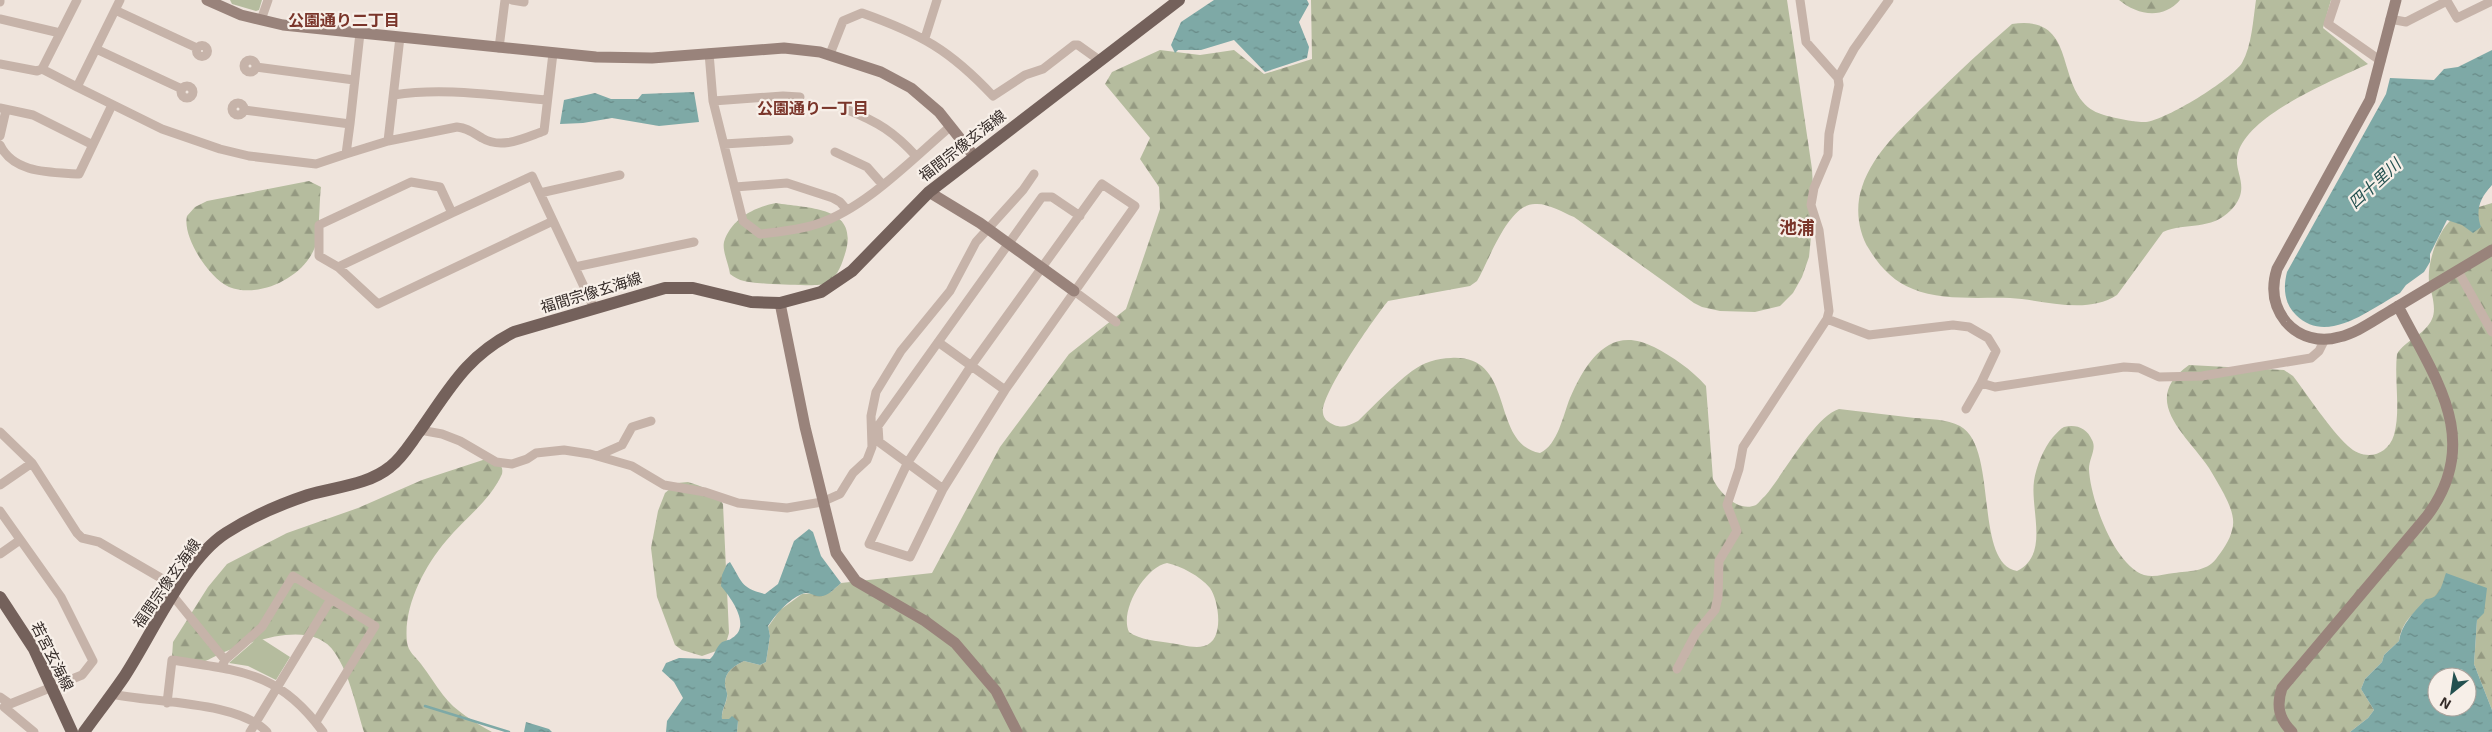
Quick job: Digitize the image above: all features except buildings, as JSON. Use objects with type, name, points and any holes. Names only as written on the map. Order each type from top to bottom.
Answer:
[{"type":"main road","name":"福間宗像玄海線","points":[[84,732],[111,694],[202,554],[225,533],[290,502],[381,473],[396,462],[469,363],[482,351],[514,332],[651,291],[680,287],[706,290],[781,308],[821,292],[842,280],[929,192],[1174,1]]},
{"type":"main road","name":"若宮玄海線","points":[[0,597],[34,649],[72,732]]},
{"type":"street","points":[[0,64],[37,71],[42,69],[77,0]]},
{"type":"street","points":[[77,87],[120,0]]},
{"type":"street","points":[[206,0],[223,4],[262,20],[283,25],[553,53],[625,58],[784,48],[830,54],[881,72],[912,88],[930,102],[974,156]]},
{"type":"street","points":[[262,20],[268,0]]},
{"type":"street","points":[[499,48],[505,0]]},
{"type":"street","points":[[512,0],[524,2],[524,0]]},
{"type":"street","points":[[925,38],[937,0]]},
{"type":"street","points":[[1800,0],[1806,42],[1838,78]]},
{"type":"street","points":[[1677,669],[1696,633],[1711,617],[1717,604],[1719,561],[1737,531],[1727,505],[1739,469],[1743,447],[1827,319],[1829,311],[1822,245],[1811,205],[1814,188],[1828,155],[1830,128],[1838,93],[1838,78],[1854,49],[1889,0]]},
{"type":"street","points":[[2336,0],[2328,24],[2381,61]]},
{"type":"street","points":[[2396,0],[2370,100],[2283,257],[2274,278],[2274,299],[2286,322],[2300,334],[2325,339],[2352,333],[2492,250]]},
{"type":"street","points":[[2390,19],[2406,22],[2447,1],[2457,18],[2492,1]]},
{"type":"street","points":[[115,10],[197,48]]},
{"type":"street","points":[[830,54],[843,21],[862,13],[925,38],[954,59],[993,96],[1025,75],[1043,69],[1074,46],[1078,45],[1099,60]]},
{"type":"street","points":[[0,19],[60,33]]},
{"type":"street","points":[[346,154],[360,33]]},
{"type":"street","points":[[388,141],[400,37]]},
{"type":"street","points":[[96,49],[182,89]]},
{"type":"street","points":[[42,69],[162,129],[199,143],[249,156],[316,164],[388,141],[457,127],[466,128],[491,142],[510,142],[544,131],[553,53]]},
{"type":"street","points":[[709,53],[713,101],[743,221],[760,234],[817,224],[847,210],[882,184],[951,126]]},
{"type":"street","points":[[256,67],[354,80]]},
{"type":"street","points":[[394,95],[432,91],[460,91],[547,100]]},
{"type":"street","points":[[713,101],[783,96],[800,97]]},
{"type":"street","points":[[0,145],[4,152],[23,166],[32,170],[79,174],[112,105]]},
{"type":"street","points":[[0,136],[3,109],[33,115],[93,145]]},
{"type":"street","points":[[244,110],[350,124]]},
{"type":"street","points":[[848,110],[874,120],[897,135],[916,156]]},
{"type":"street","points":[[724,144],[789,140]]},
{"type":"street","points":[[835,152],[867,168],[882,184]]},
{"type":"street","points":[[420,430],[442,434],[460,441],[496,462],[512,464],[527,459],[536,453],[564,450],[632,466],[664,485],[705,492],[738,503],[787,508],[822,502],[840,494],[853,473],[867,460],[872,447],[871,416],[876,392],[901,351],[950,291],[976,242],[1023,190],[1034,174]]},
{"type":"street","points":[[540,192],[620,175]]},
{"type":"street","points":[[338,267],[532,176],[594,308]]},
{"type":"street","points":[[452,213],[440,187],[411,182],[319,225],[319,256],[338,267],[378,304],[553,221]]},
{"type":"street","points":[[735,187],[787,183],[833,198],[840,202],[847,210]]},
{"type":"street","points":[[1102,184],[1135,206],[1005,390],[943,489],[910,557],[870,544],[908,462],[971,366],[1080,216],[1102,184]]},
{"type":"street","points":[[929,192],[987,228],[1116,322]]},
{"type":"street","points":[[943,489],[879,442],[878,426],[1042,198],[1052,198],[1080,216]]},
{"type":"street","points":[[575,267],[694,242]]},
{"type":"street","points":[[2458,270],[2492,332]]},
{"type":"street","points":[[2292,732],[2284,723],[2278,705],[2282,688],[2427,516],[2436,504],[2450,476],[2454,446],[2452,420],[2431,371],[2398,306]]},
{"type":"street","points":[[781,308],[831,540],[848,572],[866,588],[925,621],[955,644],[996,691],[1017,732]]},
{"type":"street","points":[[1827,319],[1869,335],[1954,325],[1969,327],[1988,338],[1996,352],[1966,409]]},
{"type":"street","points":[[1981,383],[1989,387],[2002,387],[2124,367],[2139,368],[2159,377],[2202,376],[2311,358],[2319,351],[2325,339]]},
{"type":"street","points":[[938,342],[1005,390]]},
{"type":"street","points":[[596,456],[622,445],[632,427],[651,421]]},
{"type":"street","points":[[0,432],[32,463],[69,523],[82,538],[99,542],[176,592],[223,664]]},
{"type":"street","points":[[0,485],[32,463]]},
{"type":"street","points":[[0,510],[61,598],[93,661],[82,675],[52,688],[10,704],[0,697]]},
{"type":"street","points":[[0,554],[20,540]]},
{"type":"street","points":[[223,664],[262,627],[293,576],[376,626],[316,722]]},
{"type":"street","points":[[250,732],[331,599]]},
{"type":"street","points":[[167,703],[172,660],[223,664],[252,674],[293,697],[323,732]]},
{"type":"street","points":[[111,694],[236,713],[256,723],[267,732]]},
{"type":"street","points":[[4,707],[34,732]]},
{"type":"green space","points":[[230,0],[262,0],[259,10],[256,11],[232,4]]},
{"type":"green space","points":[[1311,0],[1787,0],[1812,169],[1814,206],[1809,257],[1802,277],[1793,293],[1780,306],[1755,312],[1720,311],[1702,307],[1574,217],[1550,206],[1535,204],[1525,206],[1508,223],[1477,281],[1470,286],[1388,301],[1361,339],[1330,390],[1324,404],[1324,416],[1326,420],[1334,425],[1349,425],[1358,421],[1398,383],[1421,366],[1446,358],[1472,361],[1486,370],[1495,384],[1514,434],[1524,446],[1540,453],[1556,437],[1576,384],[1592,360],[1612,343],[1625,340],[1638,341],[1654,347],[1675,359],[1706,386],[1713,479],[1724,495],[1736,504],[1743,506],[1756,505],[1765,496],[1810,434],[1830,414],[1839,409],[1938,420],[1960,426],[1972,438],[1979,456],[1995,548],[2004,563],[2017,571],[2027,564],[2033,554],[2036,543],[2033,493],[2039,464],[2053,437],[2064,427],[2068,426],[2081,428],[2087,432],[2092,440],[2094,447],[2089,465],[2090,481],[2099,513],[2114,545],[2133,569],[2144,575],[2155,576],[2202,569],[2216,559],[2231,534],[2233,521],[2231,511],[2213,474],[2179,430],[2167,404],[2168,391],[2175,378],[2189,365],[2284,370],[2293,376],[2326,421],[2348,446],[2361,454],[2368,455],[2381,452],[2391,442],[2396,425],[2397,354],[2429,325],[2432,319],[2434,305],[2429,274],[2438,238],[2453,218],[2466,211],[2492,203],[2492,710],[2477,672],[2477,667],[2474,664],[2477,620],[2439,594],[2413,613],[2404,626],[2399,641],[2384,655],[2382,662],[2365,679],[2361,689],[2374,710],[2368,718],[2350,732],[737,732],[738,721],[722,720],[727,695],[725,686],[726,676],[733,667],[744,661],[760,665],[766,662],[770,636],[768,627],[780,610],[802,594],[831,592],[841,583],[932,573],[1000,447],[1069,354],[1126,309],[1160,209],[1159,187],[1140,159],[1150,138],[1105,84],[1112,72],[1160,50],[1200,55],[1234,50],[1264,74],[1312,59]],"holes":[[[1167,563],[1184,569],[1201,579],[1210,588],[1216,602],[1218,629],[1211,643],[1200,647],[1191,647],[1149,640],[1129,632],[1127,623],[1131,602],[1143,581],[1159,566]]]},
{"type":"green space","points":[[2119,0],[2180,0],[2166,11],[2150,13],[2134,9]]},
{"type":"green space","points":[[2256,0],[2331,0],[2323,28],[2368,64],[2294,100],[2258,125],[2245,139],[2238,153],[2237,167],[2241,194],[2231,210],[2223,217],[2207,224],[2163,232],[2117,295],[2105,301],[2079,305],[2010,298],[1948,297],[1924,293],[1906,286],[1888,273],[1873,255],[1862,235],[1858,211],[1862,187],[1874,162],[1891,139],[1911,119],[2012,24],[2033,24],[2048,30],[2057,41],[2073,86],[2081,100],[2094,111],[2119,119],[2146,122],[2155,120],[2182,107],[2212,89],[2236,70],[2242,63],[2248,48]]},
{"type":"green space","points":[[309,181],[321,187],[319,226],[315,247],[301,268],[280,283],[254,290],[241,290],[229,287],[213,275],[199,256],[189,235],[187,216],[195,207],[207,201]]},
{"type":"green space","points":[[776,203],[818,209],[830,213],[840,219],[846,228],[848,240],[843,261],[832,279],[828,282],[819,285],[760,283],[742,281],[730,274],[724,246],[727,234],[745,215]]},
{"type":"green space","points":[[489,458],[501,466],[502,474],[490,493],[438,551],[423,575],[408,615],[407,642],[412,654],[448,701],[459,711],[492,732],[364,732],[345,671],[335,653],[325,642],[312,637],[298,634],[266,638],[235,648],[197,664],[172,657],[173,642],[208,587],[227,564],[287,533],[358,508],[422,480]]},
{"type":"green space","points":[[688,482],[712,492],[723,504],[729,633],[726,643],[719,650],[702,656],[682,650],[675,645],[657,597],[651,548],[658,511],[665,493],[677,483]]},
{"type":"green space","points":[[259,637],[290,657],[276,680],[248,666],[229,663]]},
{"type":"water","points":[[1214,0],[1307,0],[1309,4],[1299,22],[1309,47],[1307,58],[1265,72],[1234,40],[1201,50],[1178,50],[1175,53],[1171,45],[1181,22]]},
{"type":"water","name":"四十里川","points":[[2492,50],[2492,185],[2480,204],[2478,215],[2481,227],[2473,233],[2462,225],[2447,220],[2430,254],[2430,262],[2424,272],[2406,285],[2400,293],[2348,322],[2335,326],[2321,327],[2308,324],[2296,315],[2289,305],[2285,289],[2287,272],[2386,94],[2390,78],[2434,80],[2444,69],[2458,67]]},
{"type":"water","points":[[694,92],[699,122],[659,126],[612,118],[583,123],[560,124],[564,100],[595,93],[611,99],[638,99],[642,94]]},
{"type":"water","points":[[809,529],[813,532],[821,556],[841,583],[824,596],[804,593],[792,600],[768,626],[770,636],[766,662],[760,665],[744,661],[733,667],[728,673],[725,680],[727,695],[722,719],[729,719],[732,716],[738,721],[737,732],[666,732],[667,721],[683,698],[674,682],[662,671],[666,663],[679,658],[710,659],[722,642],[729,640],[738,633],[740,619],[738,612],[721,586],[722,575],[727,564],[730,562],[746,586],[765,594],[778,584],[794,541]]},
{"type":"water","points":[[2446,573],[2487,588],[2484,613],[2477,620],[2475,667],[2427,667],[2427,717],[2477,717],[2477,672],[2492,710],[2492,732],[2350,732],[2368,718],[2374,710],[2361,689],[2365,679],[2382,662],[2384,655],[2399,641],[2405,624],[2413,614],[2426,599],[2437,594]]},
{"type":"water","points":[[526,722],[549,729],[552,732],[524,732]]},
{"type":"waterway","points":[[425,706],[509,732]]},
{"type":"district","name":"公園通り二丁目","points":[[344,19]]},
{"type":"district","name":"公園通り一丁目","points":[[813,107]]},
{"type":"district","name":"池浦","points":[[1797,227]]}]
